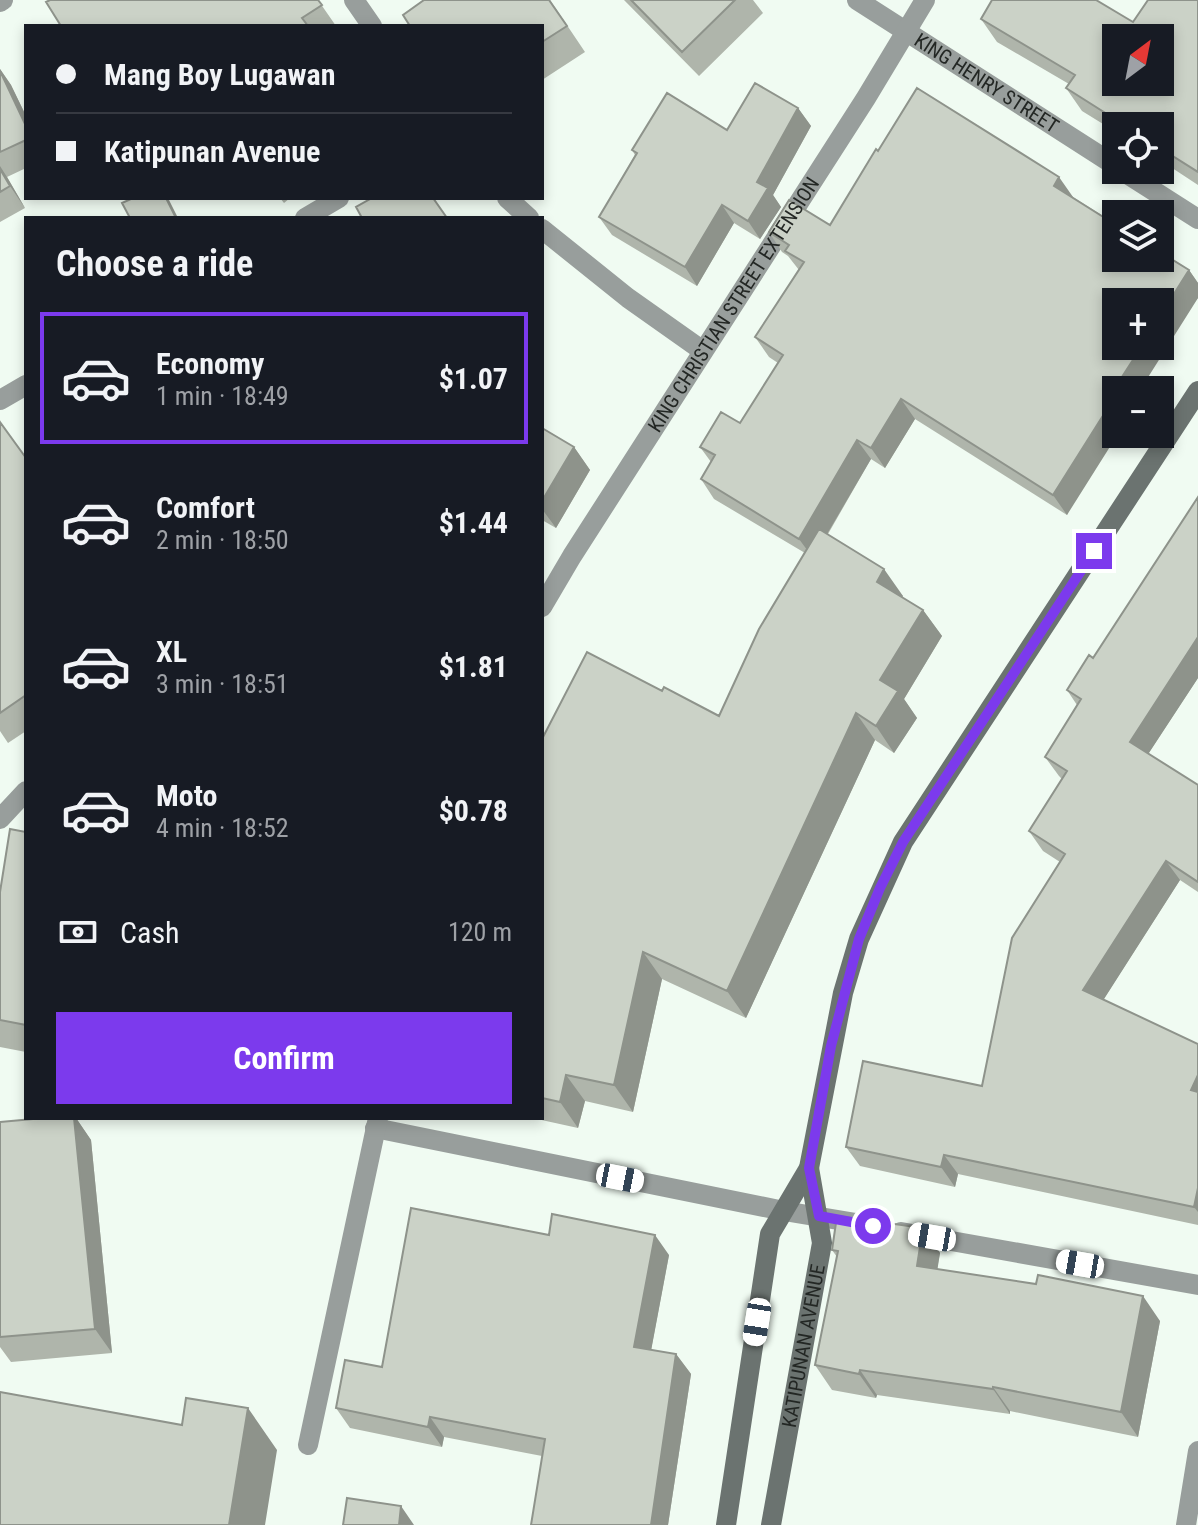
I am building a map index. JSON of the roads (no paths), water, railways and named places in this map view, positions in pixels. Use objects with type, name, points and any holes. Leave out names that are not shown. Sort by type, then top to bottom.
[{"type":"main road","name":"KATIPUNAN AVENUE","points":[[726,1525],[770,1234],[809,1168],[843,993],[859,939],[903,842],[1198,391]]},
{"type":"main road","name":"KATIPUNAN AVENUE","points":[[771,1525],[822,1243],[809,1168]]},
{"type":"street","points":[[354,0],[371,24]]},
{"type":"street","name":"KING HENRY STREET","points":[[857,0],[1102,157]]},
{"type":"street","name":"KING CHRISTIAN STREET EXTENSION","points":[[544,604],[925,0]]},
{"type":"street","points":[[1143,184],[1198,219]]},
{"type":"street","points":[[308,216],[336,200]]},
{"type":"street","points":[[509,200],[527,216]]},
{"type":"street","points":[[544,231],[628,298],[703,351]]},
{"type":"street","points":[[0,400],[24,386]]},
{"type":"street","points":[[0,819],[24,793]]},
{"type":"street","points":[[308,1445],[376,1123],[784,1211],[1198,1285]]},
{"type":"street","points":[[1186,1525],[1198,1451]]}]
